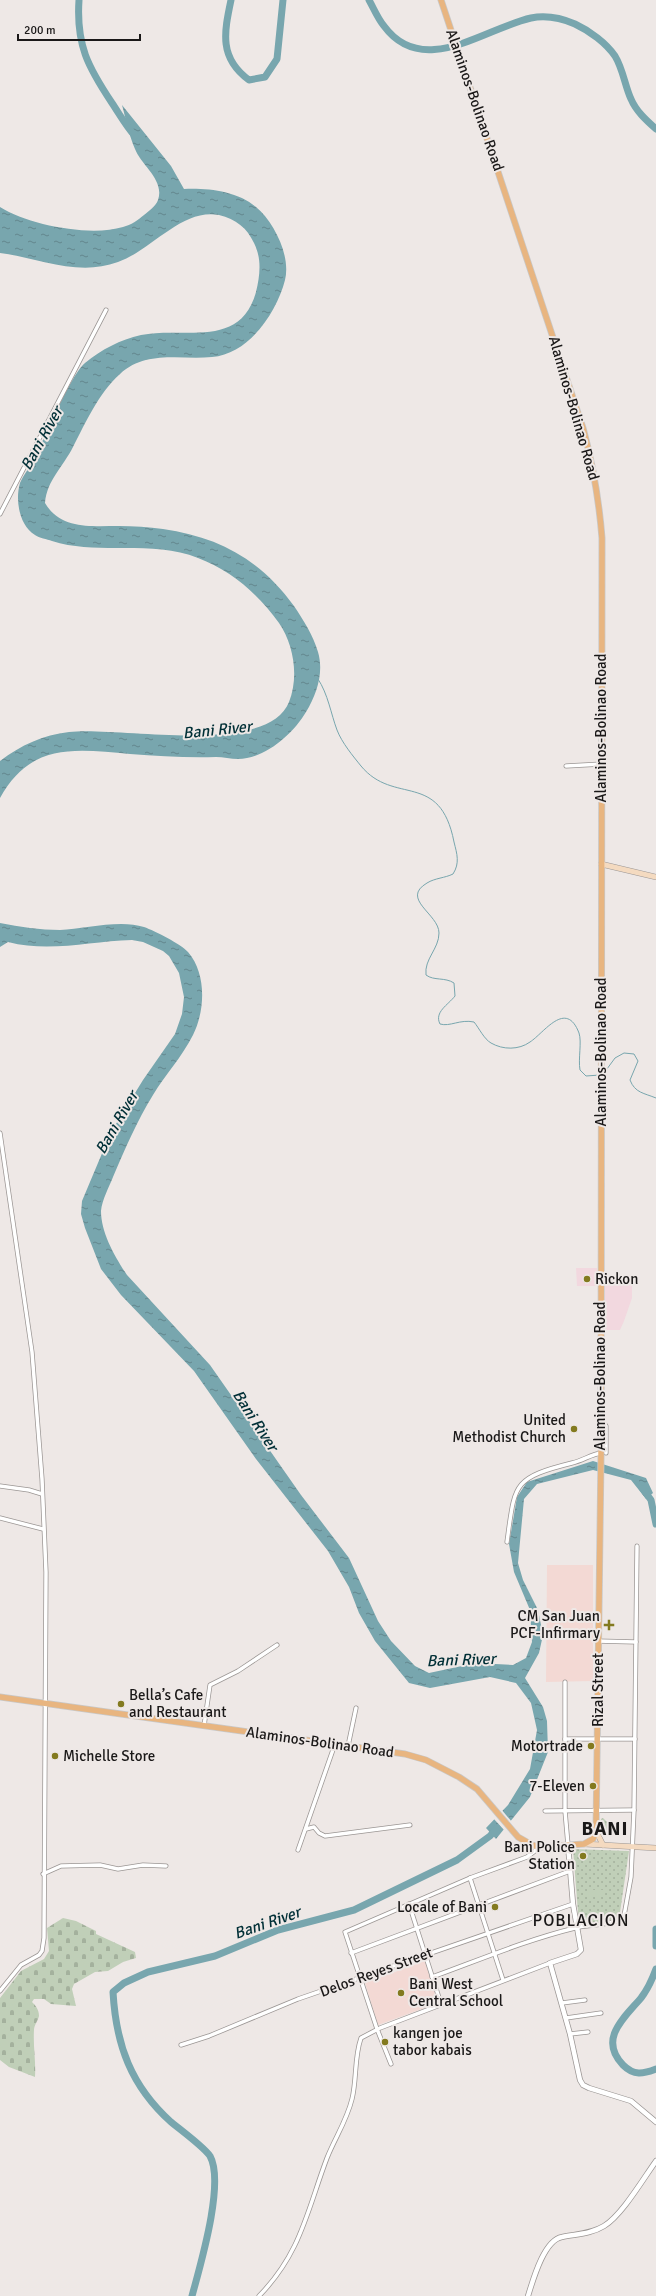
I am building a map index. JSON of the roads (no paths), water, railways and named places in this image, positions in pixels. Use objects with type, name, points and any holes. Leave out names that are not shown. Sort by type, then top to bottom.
[{"type":"main road","name":"Alaminos-Bolinao Road","points":[[441,0],[581,421],[596,479],[602,538],[600,1418],[603,1454],[600,1482]]},
{"type":"main road","points":[[601,864],[656,878]]},
{"type":"main road","name":"Rizal Street","points":[[596,1831],[600,1482]]},
{"type":"main road","name":"Alaminos-Bolinao Road","points":[[0,1697],[405,1754],[426,1760],[459,1777],[477,1790],[523,1841],[540,1847],[584,1844]]},
{"type":"main road","points":[[596,1831],[603,1845]]},
{"type":"main road","points":[[584,1844],[593,1839],[596,1831]]},
{"type":"main road","points":[[584,1844],[656,1848]]},
{"type":"street","points":[[0,514],[106,310]]},
{"type":"street","points":[[566,766],[602,764]]},
{"type":"street","points":[[0,1133],[32,1352],[46,1572],[42,1951],[39,1955],[21,1965],[0,1991]]},
{"type":"street","points":[[507,1542],[513,1498],[516,1489],[523,1481],[539,1473],[603,1454]]},
{"type":"street","points":[[0,1486],[29,1490],[42,1494]]},
{"type":"street","points":[[0,1518],[44,1529]]},
{"type":"street","points":[[432,1977],[576,1927],[617,1922],[623,1918],[628,1900],[634,1810],[637,1546]]},
{"type":"street","points":[[597,1641],[636,1642]]},
{"type":"street","points":[[204,1726],[210,1685],[238,1671],[277,1645]]},
{"type":"street","points":[[259,2296],[282,2270],[302,2231],[326,2160],[341,2129],[352,2099],[361,2038],[376,2029],[579,1952],[581,1947],[576,1927],[573,1904],[565,1811],[566,1682]]},
{"type":"street","points":[[348,1746],[356,1708]]},
{"type":"street","points":[[565,1739],[635,1739]]},
{"type":"street","points":[[298,1850],[335,1744]]},
{"type":"street","points":[[545,1811],[634,1810]]},
{"type":"street","points":[[306,1829],[314,1827],[319,1833],[325,1836],[410,1826]]},
{"type":"street","points":[[391,2064],[376,2029],[345,1932],[470,1878],[527,1857],[540,1847]]},
{"type":"street","points":[[43,1874],[61,1866],[100,1866],[118,1868],[143,1865],[166,1866]]},
{"type":"street","points":[[351,1953],[416,1927],[570,1871]]},
{"type":"street","points":[[470,1878],[503,1980]]},
{"type":"street","points":[[409,1904],[441,2004]]},
{"type":"street","name":"Delos Reyes Street","points":[[181,2045],[209,2036],[298,1999],[360,1979],[487,1932],[573,1904]]},
{"type":"street","points":[[550,1963],[566,2018],[580,2080],[583,2085],[631,2101],[656,2122]]},
{"type":"street","points":[[562,2004],[585,2000]]},
{"type":"street","points":[[566,2018],[601,2013]]},
{"type":"street","points":[[570,2034],[588,2032]]},
{"type":"street","points":[[528,2296],[542,2258],[553,2241],[560,2237],[596,2230],[612,2220],[656,2161]]},
{"type":"water","points":[[122,105],[171,166],[184,189],[203,189],[231,194],[240,197],[263,213],[280,240],[286,261],[285,280],[281,292],[268,318],[249,340],[238,348],[225,354],[212,357],[152,359],[130,367],[120,374],[105,390],[93,409],[69,454],[52,480],[46,495],[45,503],[52,512],[60,518],[78,525],[147,527],[163,529],[202,538],[237,553],[267,576],[294,606],[314,640],[320,660],[320,675],[313,698],[306,712],[294,729],[277,744],[258,755],[238,759],[91,751],[56,753],[40,758],[26,767],[12,780],[0,798],[0,761],[16,750],[41,738],[59,733],[92,731],[189,735],[223,734],[252,729],[275,719],[289,702],[294,682],[291,651],[279,623],[253,593],[243,584],[222,570],[210,563],[180,552],[144,548],[88,547],[52,541],[35,535],[25,525],[22,519],[18,504],[20,483],[35,457],[73,380],[79,369],[85,363],[98,353],[112,346],[141,335],[157,333],[208,332],[224,329],[237,322],[248,310],[256,292],[260,267],[257,249],[248,233],[240,225],[231,219],[219,215],[205,215],[192,218],[167,231],[131,256],[118,262],[103,266],[88,268],[73,267],[0,253],[0,207],[27,219],[43,224],[60,228],[94,231],[109,230],[129,225],[142,217],[156,204],[159,193],[158,186],[135,149],[129,133]]},
{"type":"water","points":[[0,923],[30,928],[60,930],[113,924],[134,925],[149,929],[174,942],[185,949],[194,961],[201,982],[202,993],[202,1004],[197,1025],[184,1051],[153,1095],[132,1135],[103,1202],[101,1211],[103,1228],[114,1253],[127,1275],[210,1365],[301,1495],[349,1558],[378,1621],[391,1641],[415,1666],[429,1673],[476,1663],[513,1665],[526,1658],[532,1642],[530,1610],[514,1572],[509,1544],[517,1497],[527,1482],[593,1461],[646,1478],[653,1493],[646,1499],[631,1480],[593,1470],[537,1484],[524,1499],[518,1563],[523,1580],[538,1610],[543,1635],[539,1653],[525,1678],[543,1707],[547,1721],[548,1752],[530,1797],[496,1839],[486,1828],[508,1805],[530,1769],[537,1730],[531,1703],[516,1683],[490,1677],[430,1688],[409,1683],[375,1641],[359,1613],[349,1587],[328,1551],[256,1459],[194,1371],[121,1295],[101,1269],[85,1228],[81,1214],[82,1201],[111,1132],[143,1080],[175,1034],[182,1014],[184,997],[179,973],[169,956],[163,951],[143,942],[132,940],[70,946],[39,946],[8,942],[0,947]]},
{"type":"waterway","points":[[79,0],[80,30],[85,55],[96,78],[135,136]]},
{"type":"waterway","points":[[231,0],[226,34],[228,54],[239,72],[249,80],[265,77],[277,59],[283,0]]},
{"type":"waterway","points":[[369,0],[384,26],[400,41],[417,49],[436,49],[455,46],[513,23],[531,18],[553,18],[575,24],[597,38],[607,46],[615,56],[633,103],[642,115],[656,129]]},
{"type":"waterway","points":[[318,679],[327,698],[339,735],[361,766],[374,778],[387,785],[415,792],[427,797],[438,805],[447,820],[457,854],[457,866],[453,874],[427,883],[420,889],[417,895],[419,901],[433,919],[439,933],[437,944],[427,964],[426,975],[432,978],[447,980],[454,983],[455,996],[440,1012],[440,1024],[448,1025],[464,1021],[474,1022],[491,1043],[501,1047],[516,1048],[526,1045],[555,1021],[568,1019],[574,1023],[579,1033],[580,1070],[586,1076],[600,1075]]},
{"type":"waterway","points":[[604,1073],[615,1058],[624,1053],[634,1054],[638,1061],[630,1080],[634,1088],[656,1098]]},
{"type":"waterway","points":[[643,1489],[651,1500],[656,1524]]},
{"type":"waterway","name":"Bani River","points":[[192,2296],[210,2225],[215,2185],[214,2169],[210,2156],[203,2148],[171,2122],[157,2108],[145,2094],[136,2079],[122,2047],[118,2030],[113,1992],[124,1983],[148,1972],[215,1956],[278,1930],[354,1910],[457,1860],[490,1836],[497,1828]]},
{"type":"waterway","points":[[656,1929],[656,1946]]},
{"type":"waterway","points":[[656,1969],[650,1984],[643,1995],[621,2021],[613,2038],[613,2046],[616,2055],[627,2069],[639,2073],[656,2069]]},
{"type":"place","name":"Rickon","points":[[587,1279]]},
{"type":"place","name":"United Methodist Church","points":[[574,1429]]},
{"type":"place","name":"CM San Juan PCF-Infirmary","points":[[609,1625]]},
{"type":"place","name":"Bella’s Cafe and Restaurant","points":[[121,1704]]},
{"type":"place","name":"Motortrade","points":[[591,1746]]},
{"type":"place","name":"Michelle Store","points":[[55,1756]]},
{"type":"place","name":"7-Eleven","points":[[593,1786]]},
{"type":"place","name":"Bani Police Station","points":[[583,1856]]},
{"type":"place","name":"Locale of Bani","points":[[495,1907]]},
{"type":"place","name":"Bani West Central School","points":[[401,1993]]},
{"type":"place","name":"kangen joe tabor kabais","points":[[385,2042]]},
{"type":"district","name":"BANI","points":[[605,1828]]},
{"type":"district","name":"POBLACION","points":[[581,1920]]}]
